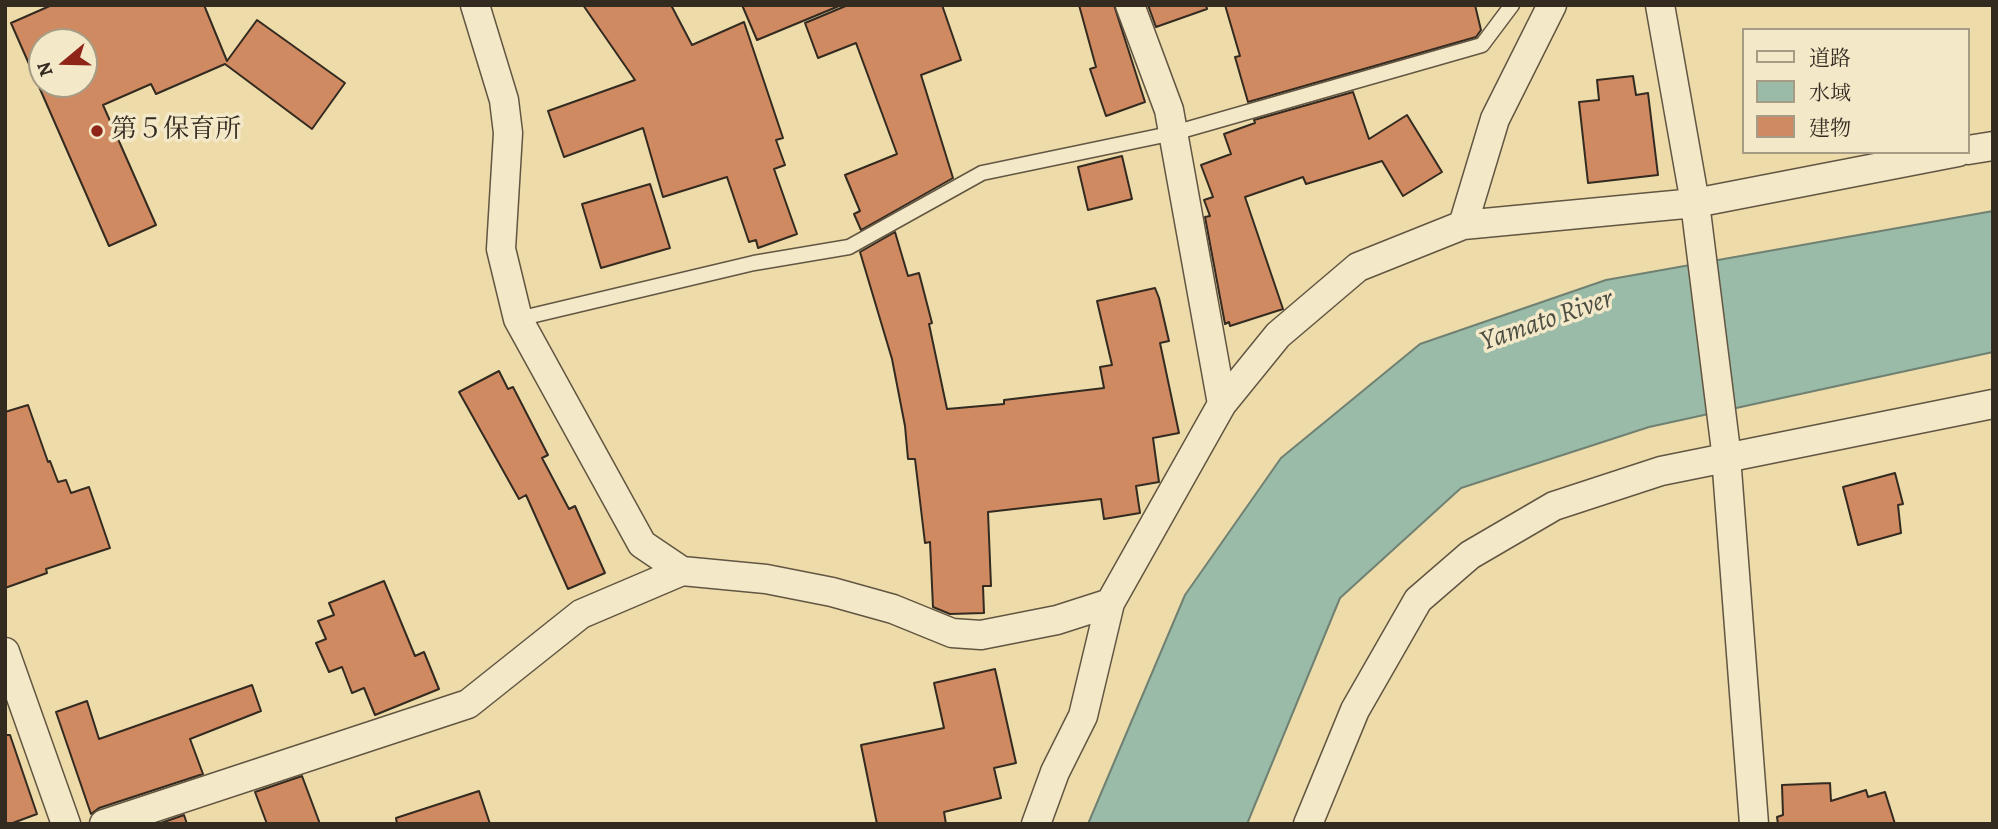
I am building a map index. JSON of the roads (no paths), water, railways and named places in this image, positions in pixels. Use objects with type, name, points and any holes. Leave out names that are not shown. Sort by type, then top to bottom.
[{"type":"street","points":[[475,5],[505,100],[509,133],[501,249],[518,319],[642,544],[682,571]]},
{"type":"street","points":[[1130,5],[1169,110],[1222,404]]},
{"type":"street","points":[[1463,225],[1495,119],[1552,5]]},
{"type":"street","points":[[1660,5],[1696,215],[1725,451],[1754,824]]},
{"type":"street","points":[[1970,150],[1993,146]]},
{"type":"street","points":[[1036,824],[1055,772],[1083,716],[1110,603],[1222,404],[1278,335],[1358,267],[1463,225],[1696,215],[1950,154]]},
{"type":"street","points":[[1308,824],[1355,710],[1418,600],[1470,555],[1554,506],[1725,451],[1993,404]]},
{"type":"street","points":[[104,824],[468,705],[581,614],[682,571],[766,579],[832,592],[893,609],[952,633],[981,635],[1056,620],[1110,603]]},
{"type":"street","points":[[8,666],[66,824]]},
{"type":"lane","points":[[518,319],[754,263],[849,247],[982,173],[1174,133],[1482,45],[1512,5]]},
{"type":"water","name":"Yamato River","points":[[1993,211],[1993,352],[1649,427],[1461,488],[1340,598],[1247,824],[1088,824],[1185,595],[1281,458],[1420,344],[1606,280]]},
{"type":"place","name":"第５保育所","points":[[97,131]]}]
